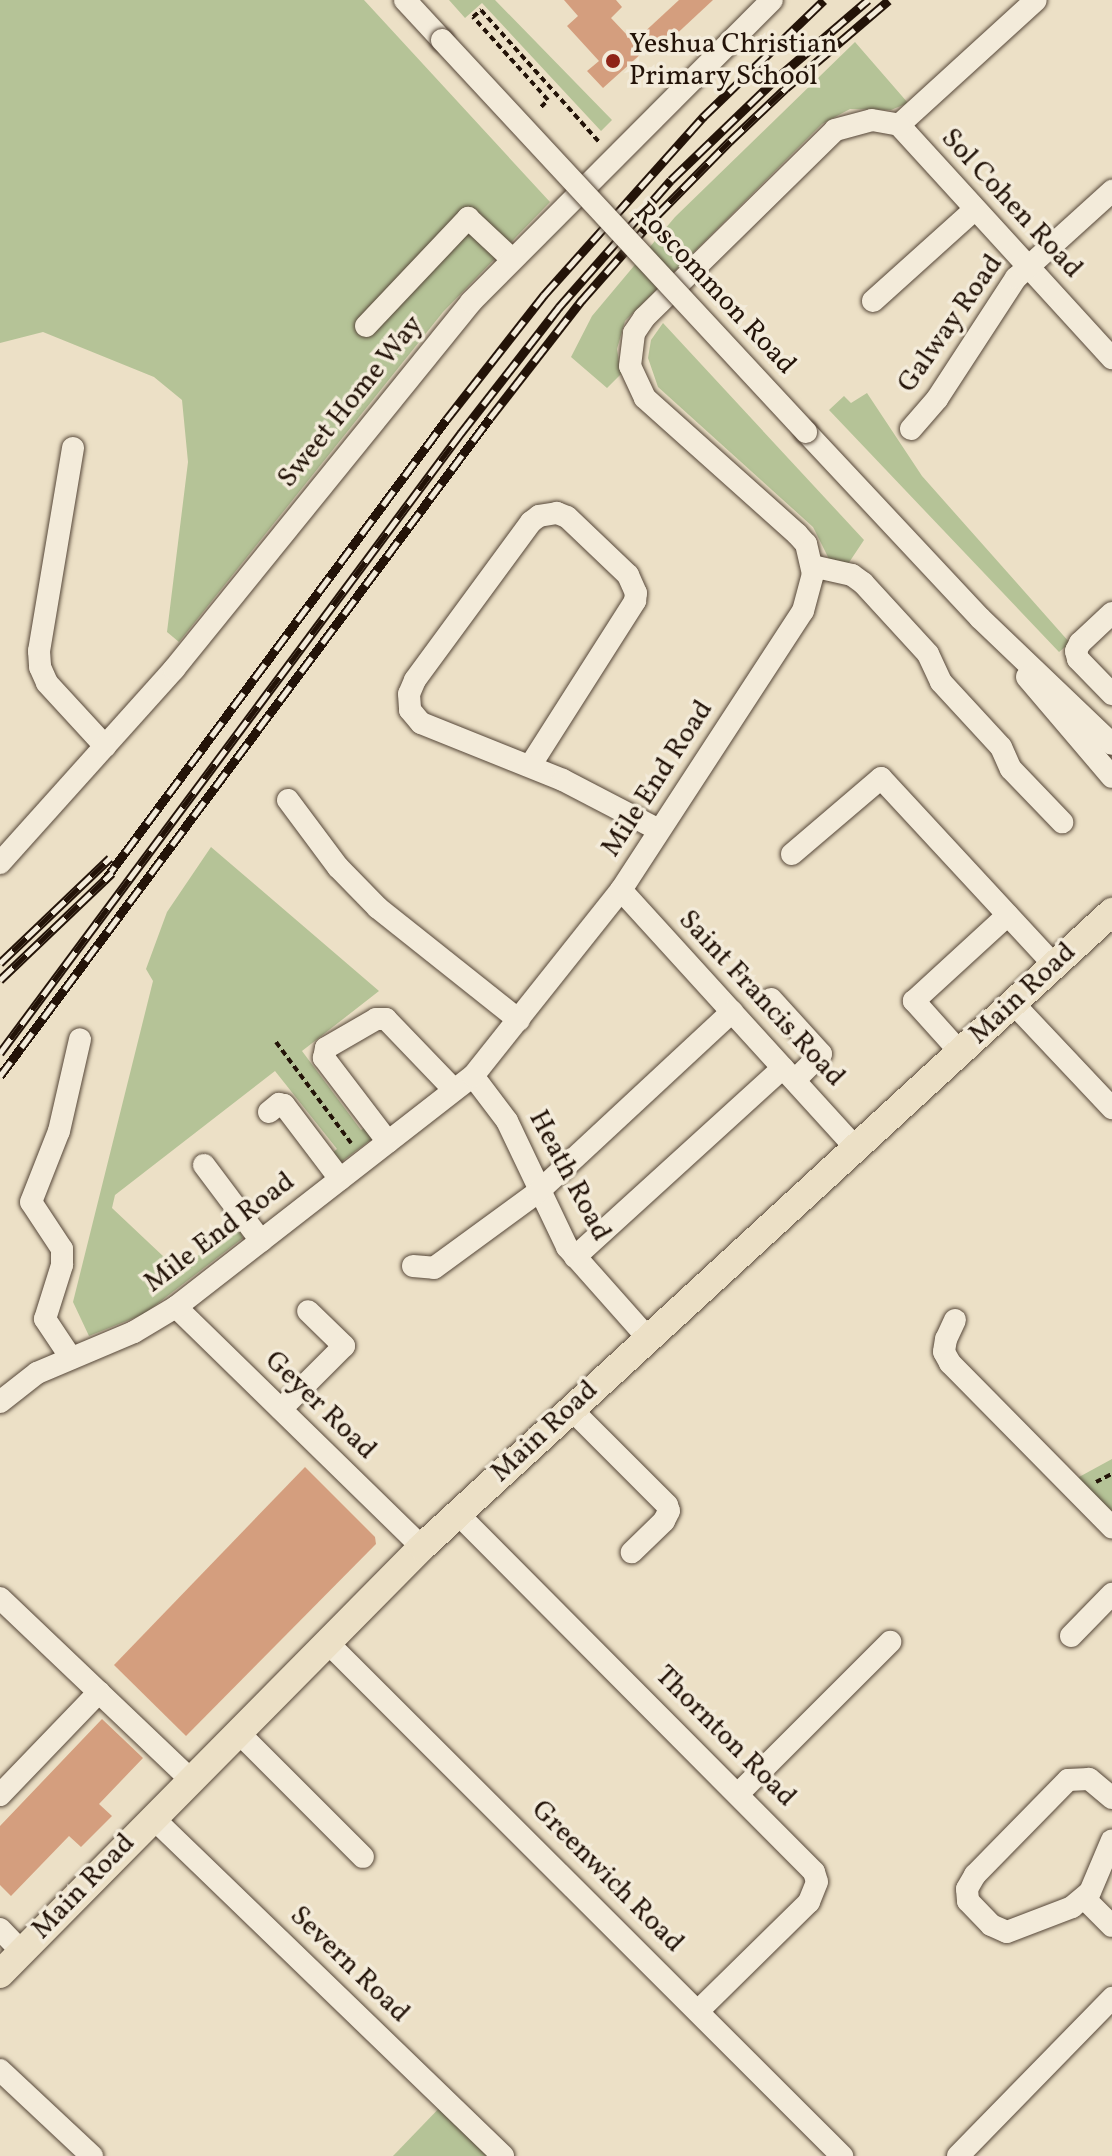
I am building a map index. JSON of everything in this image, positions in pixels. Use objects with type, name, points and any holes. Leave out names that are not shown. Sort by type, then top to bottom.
[{"type":"main road","name":"Main Road","points":[[0,1974],[237,1731],[457,1513],[1112,912]]},
{"type":"street","name":"Roscommon Road","points":[[405,0],[980,618],[1112,744]]},
{"type":"street","name":"Sweet Home Way","points":[[0,863],[174,669],[414,369],[512,259],[772,0]]},
{"type":"street","points":[[1024,4],[899,125],[872,120],[835,130],[644,318],[629,349],[630,366],[645,398],[797,534],[806,544],[812,566],[852,575],[863,583],[928,654],[941,682],[1001,747],[1011,769],[1062,822]]},
{"type":"street","name":"Sol Cohen Road","points":[[899,125],[1112,358]]},
{"type":"street","name":"Galway Road","points":[[911,429],[937,399],[1027,266],[1112,191]]},
{"type":"street","points":[[873,301],[975,209]]},
{"type":"street","points":[[366,326],[468,218],[512,259]]},
{"type":"street","points":[[73,448],[39,651],[40,667],[47,683],[105,746]]},
{"type":"street","points":[[530,766],[635,601],[636,593],[628,575],[567,517],[557,513],[539,516],[531,522],[415,680],[409,694],[410,710],[421,723],[530,766],[659,830]]},
{"type":"street","name":"Mile End Road","points":[[0,1402],[37,1373],[134,1332],[176,1307],[473,1076],[621,890],[803,611],[812,588],[812,566]]},
{"type":"street","points":[[1112,613],[1076,651],[1078,659],[1112,694]]},
{"type":"street","name":"Roscommon Road","points":[[980,618],[1064,724],[1112,777]]},
{"type":"street","points":[[792,854],[875,778],[881,778],[1054,965]]},
{"type":"street","points":[[288,800],[338,867],[378,908],[519,1020]]},
{"type":"street","name":"Saint Francis Road","points":[[621,890],[856,1148]]},
{"type":"street","points":[[960,1052],[914,1001],[1008,915]]},
{"type":"street","points":[[575,1257],[789,1074],[821,1054],[771,999]]},
{"type":"street","points":[[1012,1002],[1112,1108]]},
{"type":"street","points":[[413,1266],[434,1268],[538,1192],[732,1012]]},
{"type":"street","points":[[388,1142],[324,1058],[326,1048],[376,1019],[386,1019],[454,1090]]},
{"type":"street","points":[[71,1358],[45,1319],[62,1265],[62,1249],[31,1202],[59,1131],[80,1039]]},
{"type":"street","name":"Heath Road","points":[[473,1076],[499,1108],[556,1230],[575,1257],[647,1337]]},
{"type":"street","points":[[269,1112],[279,1104],[284,1105],[340,1179]]},
{"type":"street","points":[[204,1165],[261,1241]]},
{"type":"street","name":"Geyer Road","points":[[176,1307],[422,1547]]},
{"type":"street","points":[[281,1409],[344,1346],[308,1311]]},
{"type":"street","points":[[955,1320],[944,1352],[950,1363],[1112,1527]]},
{"type":"street","points":[[570,1408],[667,1505],[669,1511],[664,1521],[632,1552]]},
{"type":"street","name":"Thornton Road","points":[[457,1513],[806,1861],[817,1882],[809,1902],[698,2011]]},
{"type":"street","points":[[1071,1636],[1112,1594]]},
{"type":"street","points":[[0,1598],[190,1779]]},
{"type":"street","name":"Greenwich Road","points":[[327,1642],[842,2156]]},
{"type":"street","points":[[739,1793],[890,1642]]},
{"type":"street","points":[[0,1795],[99,1692]]},
{"type":"street","points":[[237,1731],[363,1857]]},
{"type":"street","points":[[1112,1798],[1089,1779],[1068,1780],[975,1875],[967,1895],[991,1925],[1007,1932],[1085,1899],[1112,1840]]},
{"type":"street","name":"Severn Road","points":[[152,1817],[503,2156]]},
{"type":"street","points":[[1085,1899],[1112,1926]]},
{"type":"street","points":[[0,1929],[22,1952]]},
{"type":"street","points":[[958,2156],[1112,1998]]},
{"type":"street","points":[[0,2070],[92,2156]]},
{"type":"path","points":[[541,107],[548,100],[473,17],[481,10],[602,145]]},
{"type":"path","points":[[276,1042],[364,1161]]},
{"type":"green space","points":[[0,0],[364,0],[550,202],[443,312],[179,642],[167,632],[188,462],[182,400],[154,377],[43,332],[0,343]]},
{"type":"green space","points":[[449,0],[495,0],[612,120],[601,131],[482,3],[465,18]]},
{"type":"green space","points":[[855,42],[908,103],[891,110],[850,109],[822,124],[625,321],[617,349],[621,374],[607,388],[571,357],[592,316],[675,217]]},
{"type":"green space","points":[[663,323],[864,540],[846,567],[829,559],[813,527],[658,387],[648,358],[651,340]]},
{"type":"green space","points":[[867,393],[922,476],[1070,643],[1059,652],[829,410],[844,396],[851,403]]},
{"type":"green space","points":[[211,847],[379,991],[302,1051],[361,1130],[370,1124],[376,1136],[341,1162],[331,1154],[337,1149],[275,1071],[115,1195],[112,1208],[164,1257],[182,1268],[238,1225],[243,1238],[144,1314],[89,1336],[73,1302],[153,981],[146,969],[167,912]]},
{"type":"green space","points":[[1112,1459],[1112,1527],[1068,1483]]},
{"type":"green space","points":[[446,2101],[503,2156],[393,2156]]},
{"type":"building","points":[[564,0],[616,0],[622,7],[611,18],[643,52],[603,88],[587,71],[599,61],[567,26],[578,16]]},
{"type":"building","points":[[679,0],[713,0],[655,54],[639,37]]},
{"type":"building","points":[[305,1467],[375,1537],[376,1544],[186,1736],[114,1665]]},
{"type":"building","points":[[102,1719],[143,1758],[99,1804],[112,1816],[81,1847],[69,1836],[11,1896],[0,1885],[0,1826]]},
{"type":"railway","points":[[104,881],[446,420],[544,295],[703,117],[824,0]]},
{"type":"railway","points":[[0,1053],[461,433],[559,307],[671,180],[777,78],[868,0]]},
{"type":"railway","points":[[0,1076],[490,418],[582,300],[657,215],[730,141],[786,88],[889,0]]},
{"type":"railway","points":[[0,963],[110,858]]},
{"type":"railway","points":[[0,980],[112,873]]},
{"type":"place","name":"Yeshua Christian Primary School","points":[[613,61]]}]
